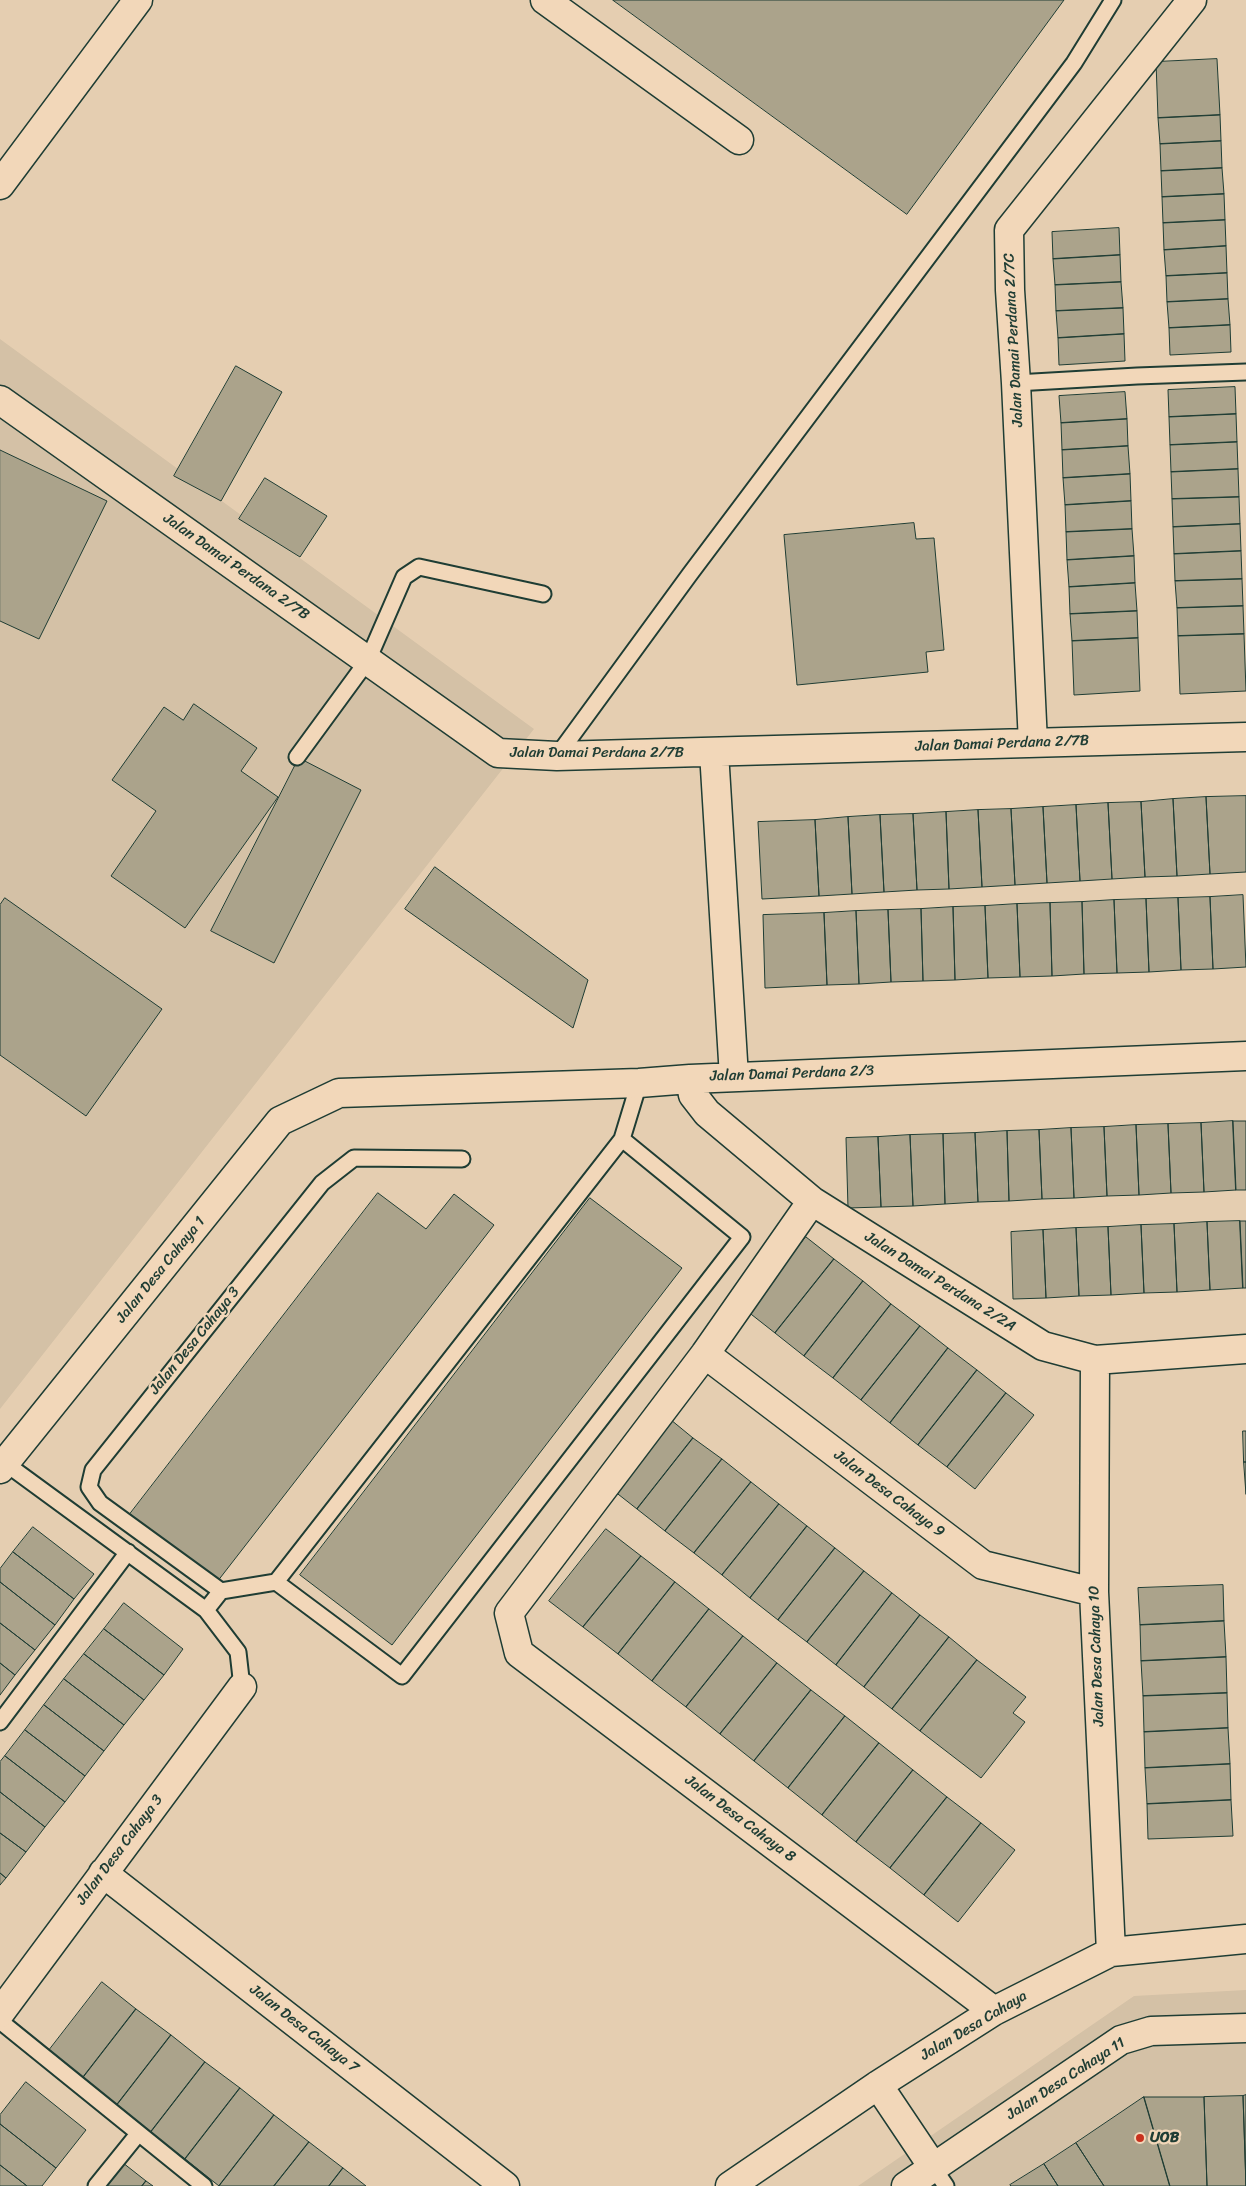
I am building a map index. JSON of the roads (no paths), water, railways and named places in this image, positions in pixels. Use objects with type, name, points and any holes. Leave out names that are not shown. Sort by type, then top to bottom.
[{"type":"street","points":[[0,185],[138,0]]},
{"type":"street","points":[[545,0],[740,140]]},
{"type":"street","name":"Jalan Damai Perdana 2/7C","points":[[1033,743],[1010,290],[1009,230],[1192,0]]},
{"type":"street","name":"Jalan Damai Perdana 2/7B","points":[[0,400],[498,753],[557,756],[1246,737]]},
{"type":"street","points":[[714,752],[734,1077]]},
{"type":"street","name":"Jalan Damai Perdana 2/3","points":[[339,1093],[639,1084],[690,1079],[1246,1056]]},
{"type":"street","name":"Jalan Damai Perdana 2/2A","points":[[690,1079],[693,1095],[708,1113],[812,1201],[1043,1346],[1096,1360],[1246,1348]]},
{"type":"street","name":"Jalan Desa Cahaya 1","points":[[2,1466],[280,1121],[339,1093]]},
{"type":"street","points":[[705,1354],[812,1201]]},
{"type":"street","name":"Jalan Desa Cahaya 9","points":[[705,1354],[984,1565],[1094,1592]]},
{"type":"street","name":"Jalan Desa Cahaya 8","points":[[705,1354],[509,1613],[519,1653],[994,2011]]},
{"type":"street","name":"Jalan Desa Cahaya 10","points":[[1096,1360],[1094,1592],[1111,1952]]},
{"type":"street","name":"Jalan Desa Cahaya 3","points":[[0,2013],[242,1687]]},
{"type":"street","name":"Jalan Desa Cahaya 7","points":[[103,1873],[505,2186]]},
{"type":"street","name":"Jalan Desa Cahaya","points":[[730,2186],[878,2085],[994,2011],[1111,1952],[1246,1939]]},
{"type":"street","name":"Jalan Desa Cahaya 11","points":[[906,2186],[940,2177],[1121,2040],[1151,2031],[1246,2028]]},
{"type":"street","points":[[878,2085],[940,2177]]},
{"type":"lane","points":[[557,756],[684,582],[1068,71],[1113,0]]},
{"type":"lane","points":[[1016,383],[1246,372]]},
{"type":"lane","points":[[297,757],[368,660],[404,577],[419,567],[543,594]]},
{"type":"lane","points":[[206,1610],[221,1591],[276,1582],[622,1139],[639,1084]]},
{"type":"lane","points":[[276,1582],[402,1676],[742,1237],[622,1139]]},
{"type":"lane","name":"Jalan Desa Cahaya 3","points":[[221,1591],[100,1503],[89,1487],[93,1470],[322,1183],[354,1158],[462,1159]]},
{"type":"lane","points":[[2,1466],[128,1552],[206,1610],[238,1652],[242,1687]]},
{"type":"lane","points":[[0,1722],[128,1552]]},
{"type":"lane","points":[[0,2021],[204,2186]]},
{"type":"lane","points":[[96,2186],[138,2134]]},
{"type":"place","name":"UOB","points":[[1140,2138]]}]
